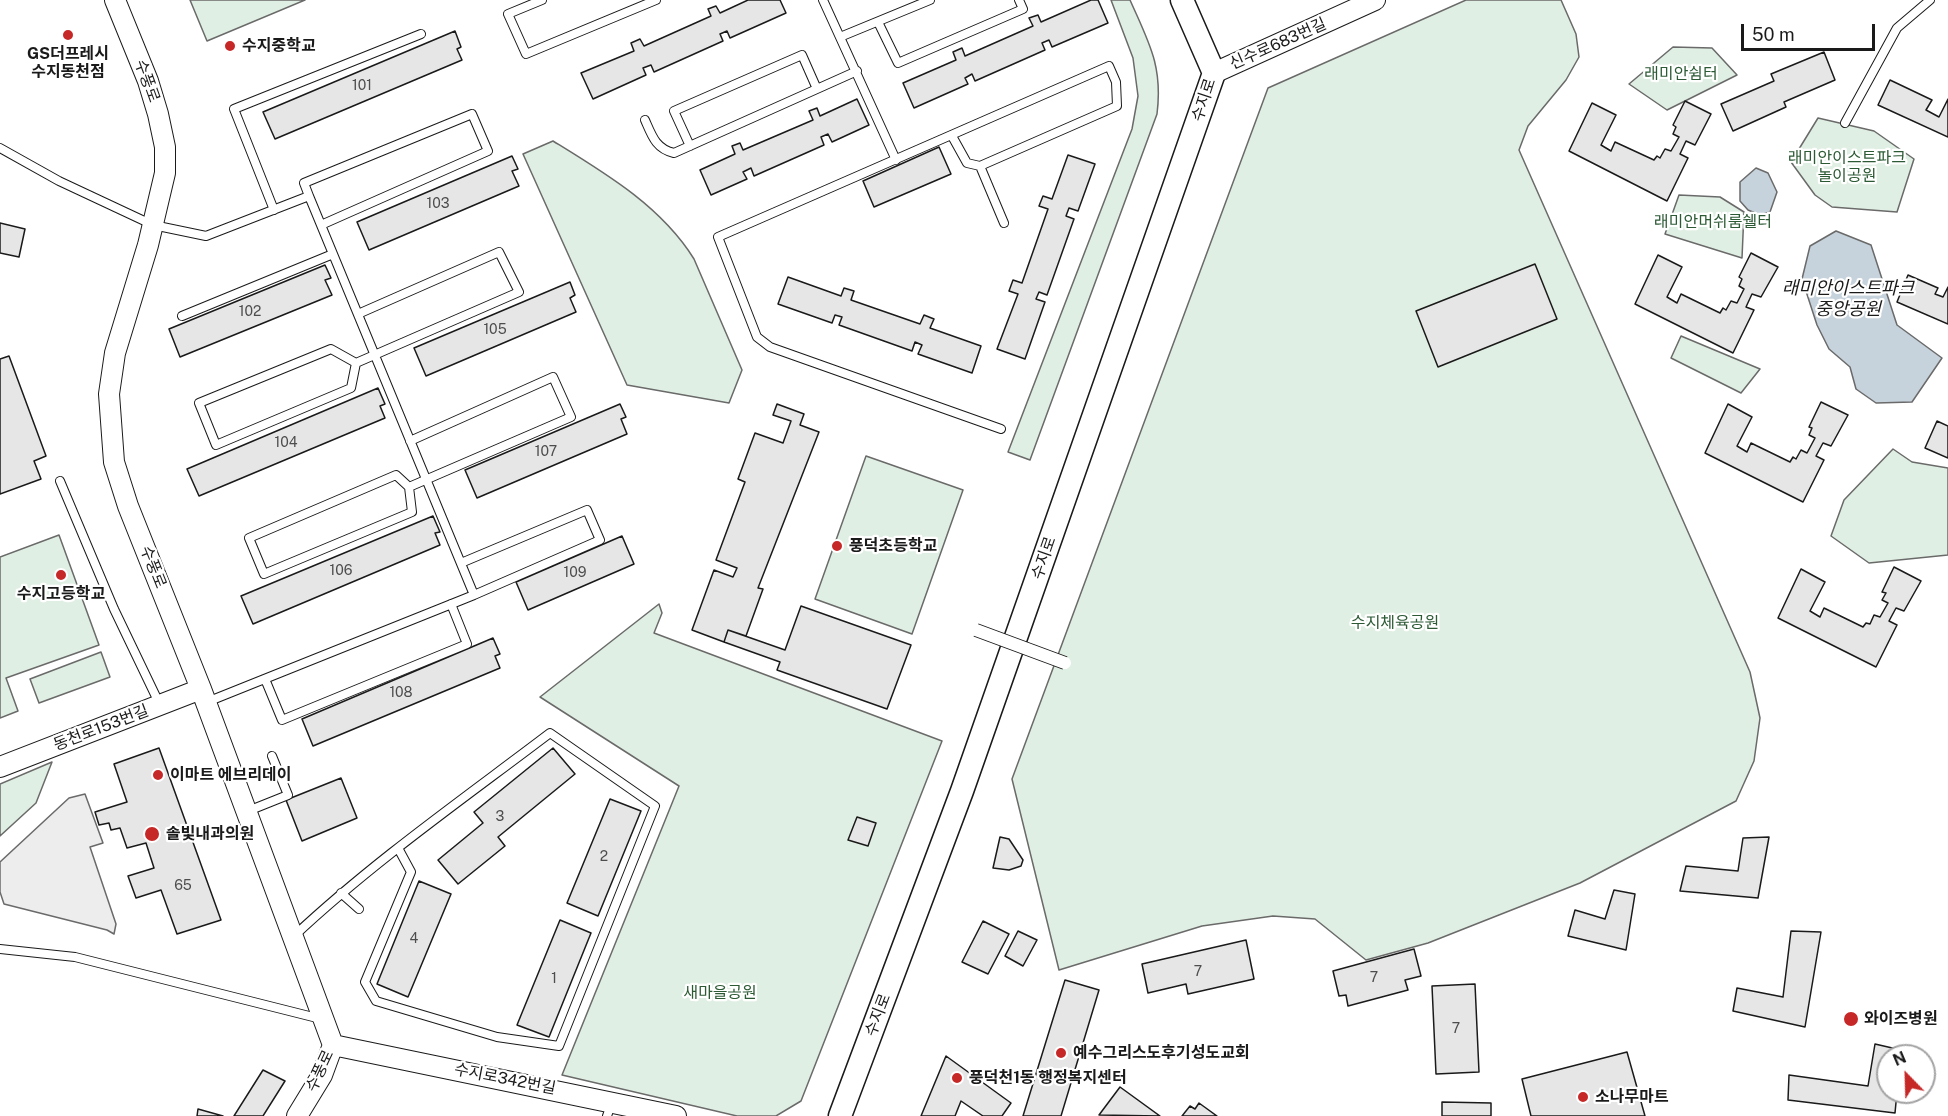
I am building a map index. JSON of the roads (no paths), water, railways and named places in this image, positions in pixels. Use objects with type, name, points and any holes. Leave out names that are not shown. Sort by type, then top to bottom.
[{"type":"main road","name":"수지로","points":[[840,1116],[962,791],[1214,73],[1182,0]]},
{"type":"street","name":"수풍로","points":[[115,0],[148,81],[162,132],[165,173],[153,225],[115,353],[110,394],[112,448],[128,506],[248,811],[333,1045],[322,1075],[297,1116]]},
{"type":"street","name":"신수로683번길","points":[[1214,73],[1375,0]]},
{"type":"street","points":[[976,630],[1065,663]]},
{"type":"street","name":"동천로153번길","points":[[0,767],[160,705],[204,696]]},
{"type":"street","name":"수지로342번길","points":[[333,1045],[610,1109],[676,1116]]},
{"type":"lane","points":[[542,0],[508,14],[526,54],[656,0]]},
{"type":"lane","points":[[823,0],[896,160]]},
{"type":"lane","points":[[840,37],[930,0]]},
{"type":"lane","points":[[878,22],[898,63],[1023,9],[1019,0]]},
{"type":"lane","points":[[1845,123],[1897,28],[1930,0]]},
{"type":"lane","points":[[274,210],[234,109],[421,34]]},
{"type":"lane","points":[[690,146],[674,111],[802,55],[817,89]]},
{"type":"lane","points":[[952,136],[967,163],[980,166],[1118,106],[1116,82],[1109,66],[718,237],[757,337],[770,347],[1000,429]]},
{"type":"lane","points":[[645,120],[653,140],[663,151],[674,153],[857,71]]},
{"type":"lane","points":[[321,225],[488,151],[472,114],[304,183],[309,196],[321,225],[333,254],[375,355],[425,479],[474,595]]},
{"type":"lane","points":[[0,148],[59,181],[153,225],[206,236],[309,196]]},
{"type":"lane","points":[[980,166],[1004,223]]},
{"type":"lane","points":[[356,363],[519,292],[499,252],[358,314]]},
{"type":"lane","points":[[182,316],[333,254]]},
{"type":"lane","points":[[331,349],[356,363],[351,388],[216,445],[199,403],[331,349]]},
{"type":"lane","points":[[409,487],[571,417],[553,377],[410,441]]},
{"type":"lane","points":[[396,475],[409,487],[412,512],[264,574],[249,538],[396,475]]},
{"type":"lane","points":[[60,481],[114,609],[160,705]]},
{"type":"lane","points":[[204,696],[264,679],[474,595],[600,540],[587,510],[461,563]]},
{"type":"lane","points":[[264,679],[282,720],[467,644],[451,604]]},
{"type":"lane","points":[[293,937],[340,893],[398,848],[550,733],[655,806],[559,1046],[497,1037],[376,1001],[366,981],[411,872],[398,848]]},
{"type":"lane","points":[[248,811],[288,795],[272,756]]},
{"type":"lane","points":[[0,757],[24,758]]},
{"type":"lane","points":[[340,893],[359,909]]},
{"type":"lane","points":[[0,949],[75,957],[322,1019]]},
{"type":"water","points":[[1756,168],[1768,173],[1777,192],[1770,212],[1760,215],[1748,210],[1740,201],[1740,182]]},
{"type":"water","name":"래미안이스트파크 중앙공원","points":[[1836,231],[1871,245],[1897,325],[1942,358],[1912,402],[1876,403],[1856,389],[1850,367],[1829,349],[1817,325],[1802,279],[1810,246]]},
{"type":"place","name":"GS더프레시 수지동천점","points":[[68,35]]},
{"type":"place","name":"수지중학교","points":[[230,46]]},
{"type":"place","name":"풍덕초등학교","points":[[837,546]]},
{"type":"place","name":"수지고등학교","points":[[61,575]]},
{"type":"place","name":"이마트 에브리데이","points":[[158,775]]},
{"type":"place","name":"솔빛내과의원","points":[[152,834]]},
{"type":"place","name":"와이즈병원","points":[[1851,1019]]},
{"type":"place","name":"예수그리스도후기성도교회","points":[[1061,1053]]},
{"type":"place","name":"풍덕천1동 행정복지센터","points":[[957,1078]]},
{"type":"place","name":"소나무마트","points":[[1583,1097]]},
{"type":"park label","name":"래미안쉼터","points":[[1681,74]]},
{"type":"park label","name":"래미안이스트파크 놀이공원","points":[[1847,167]]},
{"type":"park label","name":"래미안머쉬룸쉘터","points":[[1713,222]]},
{"type":"park label","name":"수지체육공원","points":[[1395,623]]},
{"type":"park label","name":"새마을공원","points":[[720,993]]}]
